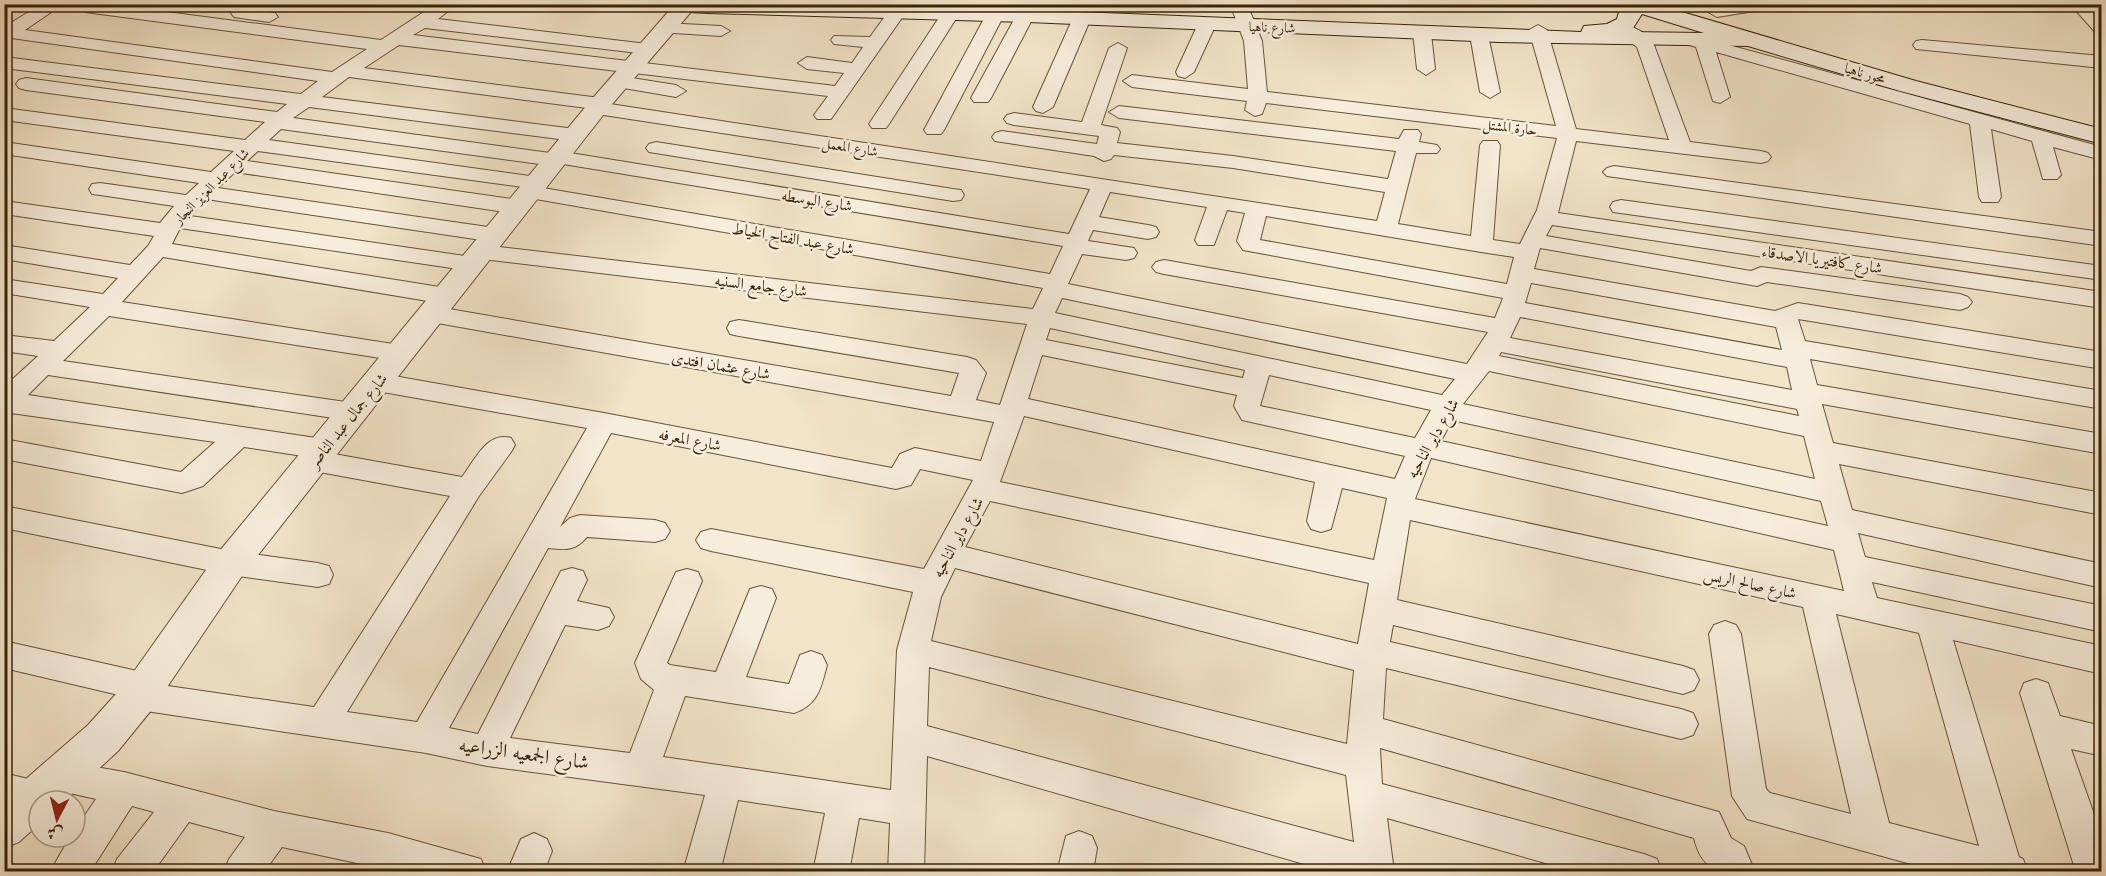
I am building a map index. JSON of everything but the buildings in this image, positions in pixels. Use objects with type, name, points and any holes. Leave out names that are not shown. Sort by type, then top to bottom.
[{"type":"main road","name":"محور ناهيا","points":[[1694,4],[2002,90],[2081,109]]},
{"type":"main road","name":"محور ناهيا","points":[[1631,5],[1908,86],[2102,137]]},
{"type":"main road","points":[[1619,27],[1630,18],[1631,5]]},
{"type":"main road","name":"شارع ناهيا","points":[[642,52],[897,12],[943,9],[1025,9],[1245,16],[1641,40],[1748,39]]},
{"type":"main road","name":"شارع ناهيا","points":[[1025,9],[1082,18],[1208,24],[1245,16],[1422,33],[1479,35],[1596,32],[1619,27]]},
{"type":"main road","name":"شارع جمال عبد الناصر","points":[[4,827],[104,738],[142,692],[231,563],[642,52]]},
{"type":"street","points":[[6,32],[55,4]]},
{"type":"street","points":[[247,4],[240,13],[404,35],[642,52],[676,91]]},
{"type":"street","name":"شارع عبد العزيز النجار","points":[[5,402],[135,273],[209,184],[278,120],[340,74],[449,4]]},
{"type":"street","points":[[1718,12],[1767,4]]},
{"type":"street","points":[[2078,4],[2099,23]]},
{"type":"street","points":[[85,7],[404,35],[642,52],[840,92]]},
{"type":"street","points":[[879,124],[943,9]]},
{"type":"street","points":[[934,130],[988,9]]},
{"type":"street","points":[[981,98],[1025,9]]},
{"type":"street","points":[[824,115],[897,12]]},
{"type":"street","points":[[1206,240],[1216,202],[1251,128],[1260,95],[1245,16]]},
{"type":"street","points":[[1042,107],[1082,18]]},
{"type":"street","points":[[1185,72],[1208,24]]},
{"type":"street","points":[[1619,27],[1641,40],[1682,147]]},
{"type":"street","points":[[6,32],[340,74],[642,52],[721,31]]},
{"type":"street","points":[[1422,33],[1426,69]]},
{"type":"street","name":"شارع داير الناحيه","points":[[1376,869],[1364,779],[1365,729],[1372,656],[1384,574],[1400,498],[1423,448],[1511,299],[1548,210],[1566,134],[1539,33]]},
{"type":"street","points":[[1479,35],[1490,92]]},
{"type":"street","points":[[840,40],[875,43]]},
{"type":"street","points":[[1698,41],[1720,97]]},
{"type":"street","points":[[1698,41],[2102,154]]},
{"type":"street","points":[[1922,45],[2102,62]]},
{"type":"street","points":[[1089,129],[1118,48]]},
{"type":"street","name":"شارع المعمل","points":[[642,52],[934,160],[1257,208],[1481,245],[1511,299]]},
{"type":"street","points":[[4,62],[302,102],[545,173]]},
{"type":"street","points":[[807,63],[856,69]]},
{"type":"street","points":[[4,81],[278,120],[545,173]]},
{"type":"street","name":"حارة المشتل","points":[[1132,81],[1761,157]]},
{"type":"street","points":[[1119,112],[1251,128],[1409,141],[1430,149]]},
{"type":"street","points":[[4,114],[251,146],[545,173]]},
{"type":"street","points":[[1014,119],[1111,133],[1106,150]]},
{"type":"street","points":[[1980,121],[1990,197]]},
{"type":"street","points":[[1002,137],[1233,162],[1397,187]]},
{"type":"street","points":[[2041,138],[2050,175]]},
{"type":"street","points":[[1386,229],[1409,141]]},
{"type":"street","points":[[1481,245],[1490,145]]},
{"type":"street","points":[[4,148],[120,165],[483,250]]},
{"type":"street","points":[[656,148],[953,195]]},
{"type":"street","name":"شارع داير الناحيه","points":[[906,872],[913,650],[931,583],[987,481],[1041,318],[1079,237],[1098,186],[1106,150]]},
{"type":"street","points":[[912,189],[934,160]]},
{"type":"street","points":[[2102,239],[1613,164],[1623,218],[2102,273]]},
{"type":"street","points":[[100,189],[545,173]]},
{"type":"street","name":"شارع البوسطه","points":[[545,173],[1079,237]]},
{"type":"street","name":"شارع عبد الفتاح الخياط","points":[[545,173],[1056,286],[1511,299]]},
{"type":"street","points":[[4,207],[166,233],[483,250]]},
{"type":"street","points":[[1257,208],[1248,241],[1251,245],[1511,299],[1796,354],[2102,400]]},
{"type":"street","name":"شارع كافتيريا الاصدقاء","points":[[1511,299],[1623,218],[2102,300]]},
{"type":"street","points":[[1079,237],[1148,232]]},
{"type":"street","name":"شارع عثمان افتدى","points":[[166,233],[439,305],[770,374],[960,407],[1012,410],[1331,475]]},
{"type":"street","points":[[1079,237],[1126,253]]},
{"type":"street","name":"شارع جامع السنيه","points":[[483,250],[1041,318],[1260,364],[1447,407],[1843,530]]},
{"type":"street","points":[[4,252],[135,273]]},
{"type":"street","points":[[1164,267],[1511,299],[1786,317],[1797,311],[2102,361]]},
{"type":"street","points":[[1511,299],[1759,278],[1761,274],[1960,302]]},
{"type":"street","points":[[4,286],[101,309]]},
{"type":"street","points":[[1511,299],[1808,397],[2102,444]]},
{"type":"street","points":[[1511,299],[1819,440],[2102,504]]},
{"type":"street","points":[[4,303],[101,309],[400,353]]},
{"type":"street","points":[[1786,317],[1864,608]]},
{"type":"street","points":[[739,328],[968,366],[973,373],[960,407]]},
{"type":"street","points":[[770,374],[789,337]]},
{"type":"street","points":[[4,343],[50,358],[353,411]]},
{"type":"street","points":[[1032,345],[1253,389]]},
{"type":"street","points":[[1260,364],[1247,406],[1251,413],[1843,530],[2102,576]]},
{"type":"street","name":"شارع المعرفه","points":[[377,382],[604,422],[896,479],[904,475],[910,461],[915,458],[987,481]]},
{"type":"street","points":[[5,402],[238,436],[469,489]]},
{"type":"street","points":[[426,738],[604,422]]},
{"type":"street","points":[[4,449],[182,483],[194,479],[238,436]]},
{"type":"street","points":[[322,723],[469,489],[501,444]]},
{"type":"street","points":[[1321,521],[1331,475]]},
{"type":"street","name":"شارع صالح الريس","points":[[1331,475],[1400,498],[1816,597],[2102,660]]},
{"type":"street","points":[[987,481],[1384,574]]},
{"type":"street","points":[[4,518],[231,563],[318,575]]},
{"type":"street","points":[[539,536],[568,539],[580,526],[585,525],[655,531]]},
{"type":"street","points":[[1843,530],[2102,619]]},
{"type":"street","points":[[711,540],[931,583]]},
{"type":"street","points":[[946,554],[1372,656],[1681,724]]},
{"type":"street","points":[[487,751],[572,580]]},
{"type":"street","points":[[687,581],[651,663],[655,674],[674,681],[794,699],[804,691],[811,665]]},
{"type":"street","points":[[1816,597],[1874,837]]},
{"type":"street","points":[[725,690],[762,598]]},
{"type":"street","points":[[1379,609],[1683,680]]},
{"type":"street","points":[[557,611],[598,617]]},
{"type":"street","points":[[1932,623],[2007,871]]},
{"type":"street","points":[[1725,634],[1749,791],[1753,802],[1765,809],[2007,871]]},
{"type":"street","points":[[913,650],[1364,779],[1644,872]]},
{"type":"street","name":"شارع الجمعيه الزراعيه","points":[[4,654],[142,692],[322,723],[426,738],[487,751],[641,770],[908,809]]},
{"type":"street","points":[[641,770],[674,681]]},
{"type":"street","points":[[2036,693],[2047,728],[2089,821],[2095,872]]},
{"type":"street","points":[[2047,728],[2102,741]]},
{"type":"street","points":[[1365,729],[1706,824],[1713,835],[1714,848],[1731,859],[1737,872]]},
{"type":"street","points":[[910,736],[1376,869]]},
{"type":"street","points":[[701,872],[726,782]]},
{"type":"street","points":[[68,872],[124,788]]},
{"type":"street","points":[[4,789],[124,788],[183,802],[382,861],[454,870]]},
{"type":"street","points":[[831,872],[845,799]]},
{"type":"street","points":[[130,872],[183,802]]},
{"type":"street","points":[[242,872],[274,828]]}]
